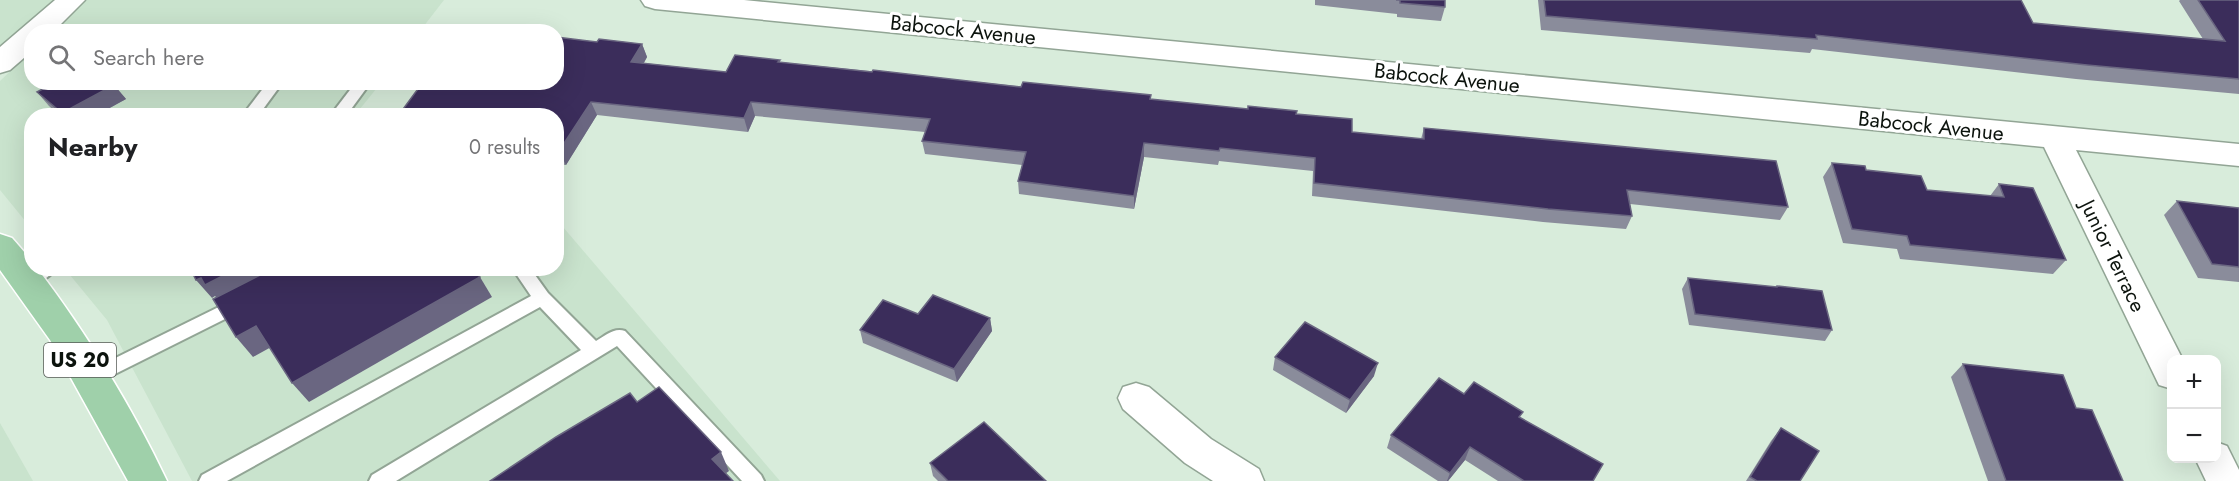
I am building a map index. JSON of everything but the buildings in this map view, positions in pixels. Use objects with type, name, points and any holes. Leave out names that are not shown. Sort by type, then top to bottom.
[{"type":"main road","name":"US 20","points":[[0,247],[24,264]]},
{"type":"main road","name":"US 20","points":[[39,276],[91,378],[148,481]]},
{"type":"street","points":[[45,24],[71,0]]},
{"type":"street","name":"Babcock Avenue","points":[[655,0],[2239,155]]},
{"type":"street","points":[[0,63],[24,42]]},
{"type":"street","name":"Junior Terrace","points":[[2055,138],[2167,364]]},
{"type":"street","points":[[1136,398],[1198,451],[1245,481]]},
{"type":"street","points":[[2216,463],[2225,481]]},
{"type":"lane","points":[[255,108],[270,90]]},
{"type":"lane","points":[[343,108],[358,90]]},
{"type":"lane","points":[[526,276],[542,298],[594,351]]},
{"type":"lane","points":[[91,378],[258,294]]},
{"type":"lane","points":[[209,481],[542,298]]},
{"type":"lane","points":[[379,481],[619,336],[754,481]]},
{"type":"lane","points":[[645,398],[665,386]]},
{"type":"shaded area","points":[[0,0],[57,0],[30,24],[24,24],[24,30],[0,51]]},
{"type":"shaded area","points":[[85,0],[444,0],[425,24],[60,24]]},
{"type":"shaded area","points":[[24,58],[24,90],[375,90],[361,108],[24,108],[24,219],[0,190],[0,81]]},
{"type":"shaded area","points":[[564,228],[780,481],[192,481],[107,320],[71,276],[564,276]]},
{"type":"shaded area","points":[[0,423],[33,481],[0,481]]}]
